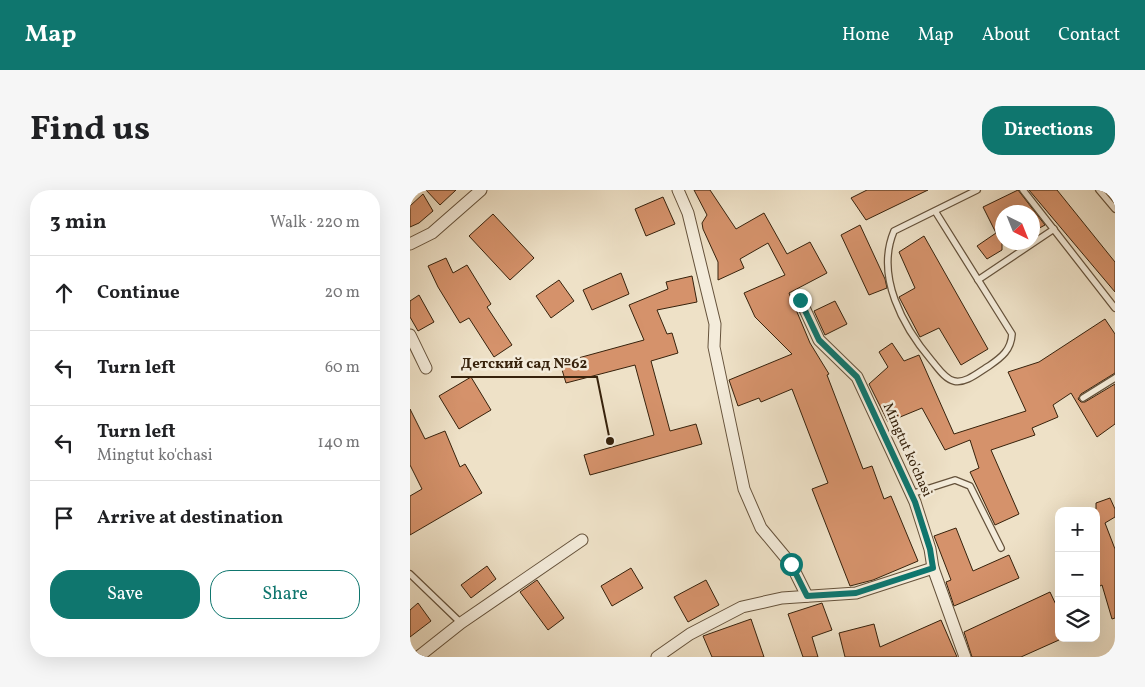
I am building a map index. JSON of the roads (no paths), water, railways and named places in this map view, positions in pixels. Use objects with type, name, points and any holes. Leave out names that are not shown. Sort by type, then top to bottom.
[{"type":"street","points":[[410,244],[432,233],[481,190]]},
{"type":"street","points":[[678,190],[688,213],[715,324],[714,347],[744,489],[761,528],[791,564],[807,596]]},
{"type":"street","name":"Mingtut ko'chasi","points":[[800,300],[819,340],[857,377],[911,494],[930,549],[933,568],[966,657]]},
{"type":"street","points":[[410,335],[426,368]]},
{"type":"street","points":[[418,657],[461,623],[582,540]]},
{"type":"street","points":[[657,657],[690,634],[742,607],[782,598],[856,593],[933,568]]},
{"type":"lane","points":[[935,211],[1012,334],[1012,344],[1008,351],[995,362],[969,378],[955,381],[946,377],[915,341],[893,297],[889,270],[889,251],[894,231],[977,190]]},
{"type":"lane","points":[[1023,190],[1115,308]]},
{"type":"lane","points":[[1099,190],[1115,209]]},
{"type":"lane","points":[[978,280],[1054,229]]},
{"type":"lane","points":[[1083,398],[1115,378]]},
{"type":"lane","points":[[911,494],[955,480],[970,486],[1001,548]]},
{"type":"lane","points":[[410,574],[461,623]]},
{"type":"place","name":"Детский сад №62","points":[[610,441]]}]
